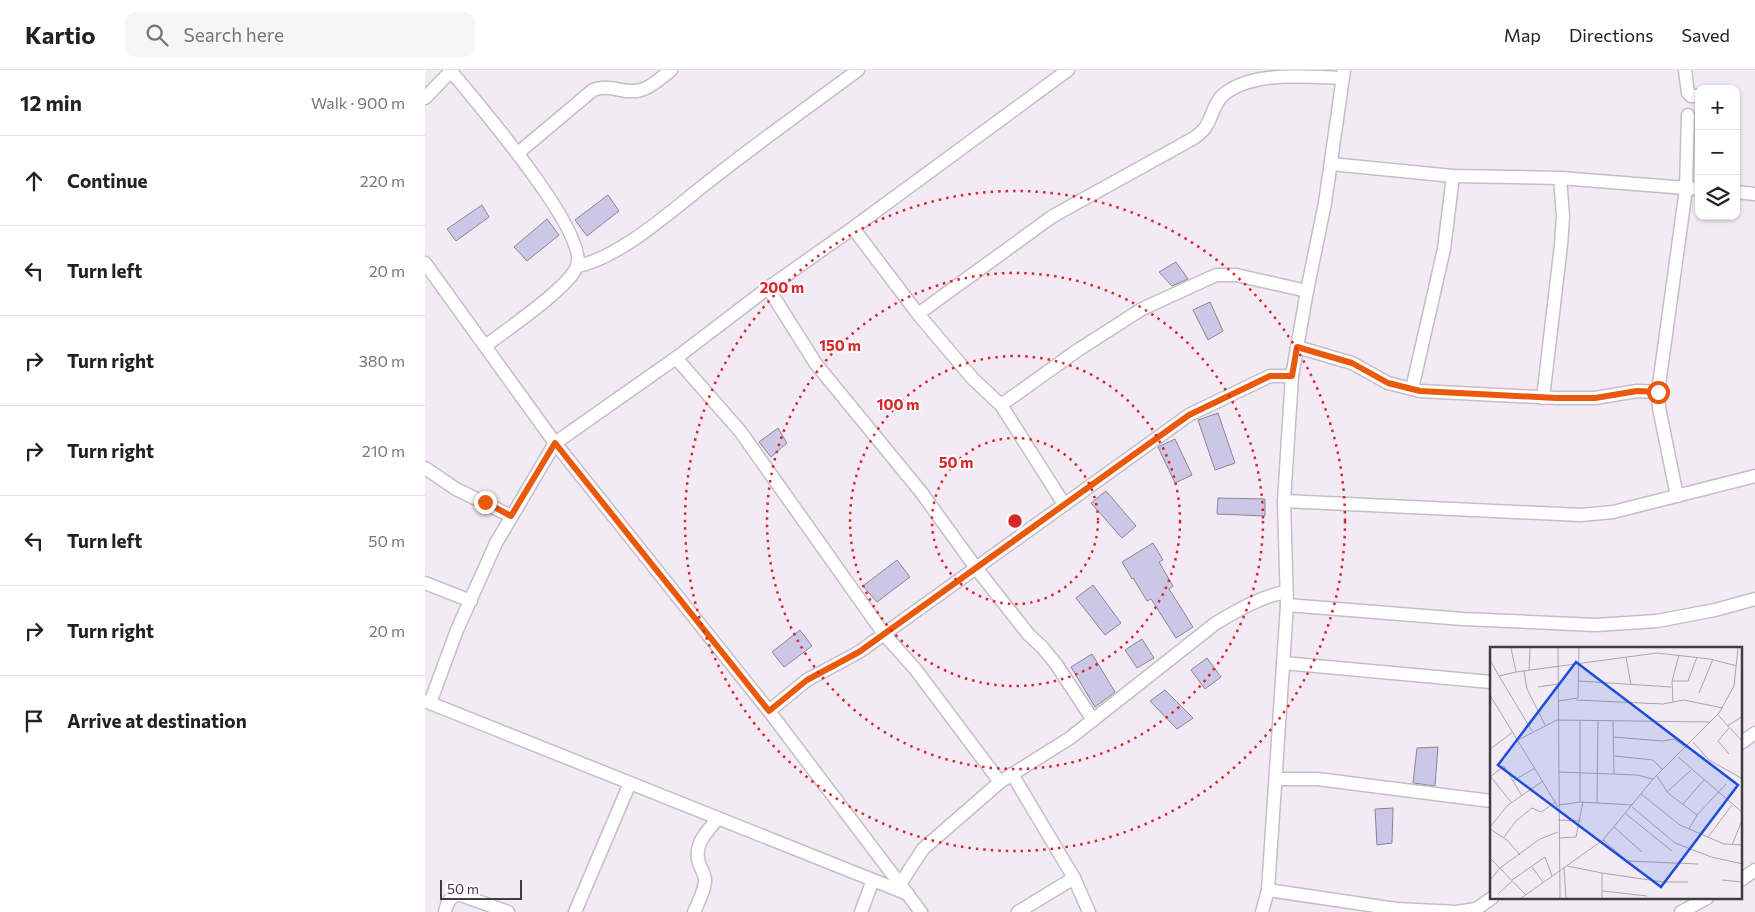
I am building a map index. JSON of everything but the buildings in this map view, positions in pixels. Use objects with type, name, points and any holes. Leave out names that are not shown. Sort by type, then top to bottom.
[{"type":"street","points":[[425,98],[451,70],[518,153],[566,225],[575,247],[577,266]]},
{"type":"street","points":[[518,153],[593,90],[607,87],[639,91],[647,88],[671,70]]},
{"type":"street","points":[[485,346],[533,311],[569,277],[577,266],[596,261],[629,242],[858,70]]},
{"type":"street","points":[[904,889],[873,880],[428,702],[457,630],[496,543],[555,443],[676,358],[768,288],[1068,70]]},
{"type":"street","points":[[1685,70],[1688,93],[1691,96],[1695,96]]},
{"type":"street","points":[[918,314],[1053,216],[1194,138],[1206,127],[1216,104],[1224,95],[1239,85],[1254,79],[1272,76],[1344,74],[1325,203],[1292,376],[1284,501],[1285,592],[1287,605],[1277,779],[1268,890],[1262,912]]},
{"type":"street","points":[[1677,496],[1659,408],[1658,392],[1686,188],[1688,115]]},
{"type":"street","points":[[1331,164],[1453,176],[1560,178],[1695,189]]},
{"type":"street","points":[[1412,389],[1444,249],[1453,176]]},
{"type":"street","points":[[1543,398],[1561,245],[1563,216],[1560,178]]},
{"type":"street","points":[[1740,192],[1755,194]]},
{"type":"street","points":[[853,228],[918,314],[973,379],[1001,405],[1064,504]]},
{"type":"street","points":[[425,263],[555,443],[769,711],[921,912]]},
{"type":"street","points":[[1001,405],[1078,350],[1142,309],[1216,275],[1236,276],[1307,291]]},
{"type":"street","points":[[768,288],[816,364],[921,492],[976,568],[1029,635],[1056,664],[1093,720]]},
{"type":"street","points":[[1297,347],[1352,363],[1388,383],[1420,391],[1543,398],[1595,398],[1637,391],[1658,392]]},
{"type":"street","points":[[676,358],[740,431],[884,634],[916,670],[1000,782]]},
{"type":"street","points":[[769,711],[807,680],[859,652],[1189,415],[1270,376],[1292,376]]},
{"type":"street","points":[[425,468],[456,489],[511,516]]},
{"type":"street","points":[[1284,501],[1581,515],[1613,512],[1755,476]]},
{"type":"street","points":[[425,583],[471,600]]},
{"type":"street","points":[[904,889],[923,849],[1000,782],[1070,738],[1216,623],[1270,594],[1285,592]]},
{"type":"street","points":[[1287,605],[1463,619],[1596,625],[1657,621],[1715,610],[1755,599]]},
{"type":"street","points":[[1283,664],[1490,682]]},
{"type":"street","points":[[1743,741],[1755,732]]},
{"type":"street","points":[[1012,774],[1074,878],[1089,912]]},
{"type":"street","points":[[1277,779],[1317,778],[1490,801]]},
{"type":"street","points":[[575,912],[630,783]]},
{"type":"street","points":[[695,912],[706,879],[698,857],[698,846],[718,818]]},
{"type":"street","points":[[1743,879],[1755,870]]},
{"type":"street","points":[[1018,912],[1074,878]]},
{"type":"street","points":[[861,912],[873,880]]},
{"type":"street","points":[[1268,890],[1396,909],[1457,912],[1476,909],[1490,900]]},
{"type":"street","points":[[445,912],[447,902],[452,896],[458,894],[508,912]]},
{"type":"street","points":[[1681,912],[1703,900]]},
{"type":"route","points":[[485,502],[511,516],[555,443],[769,711],[807,680],[859,652],[1189,415],[1235,391],[1270,376],[1292,376],[1297,347],[1352,363],[1388,383],[1420,391],[1556,398],[1595,398],[1637,391],[1658,392]]}]
